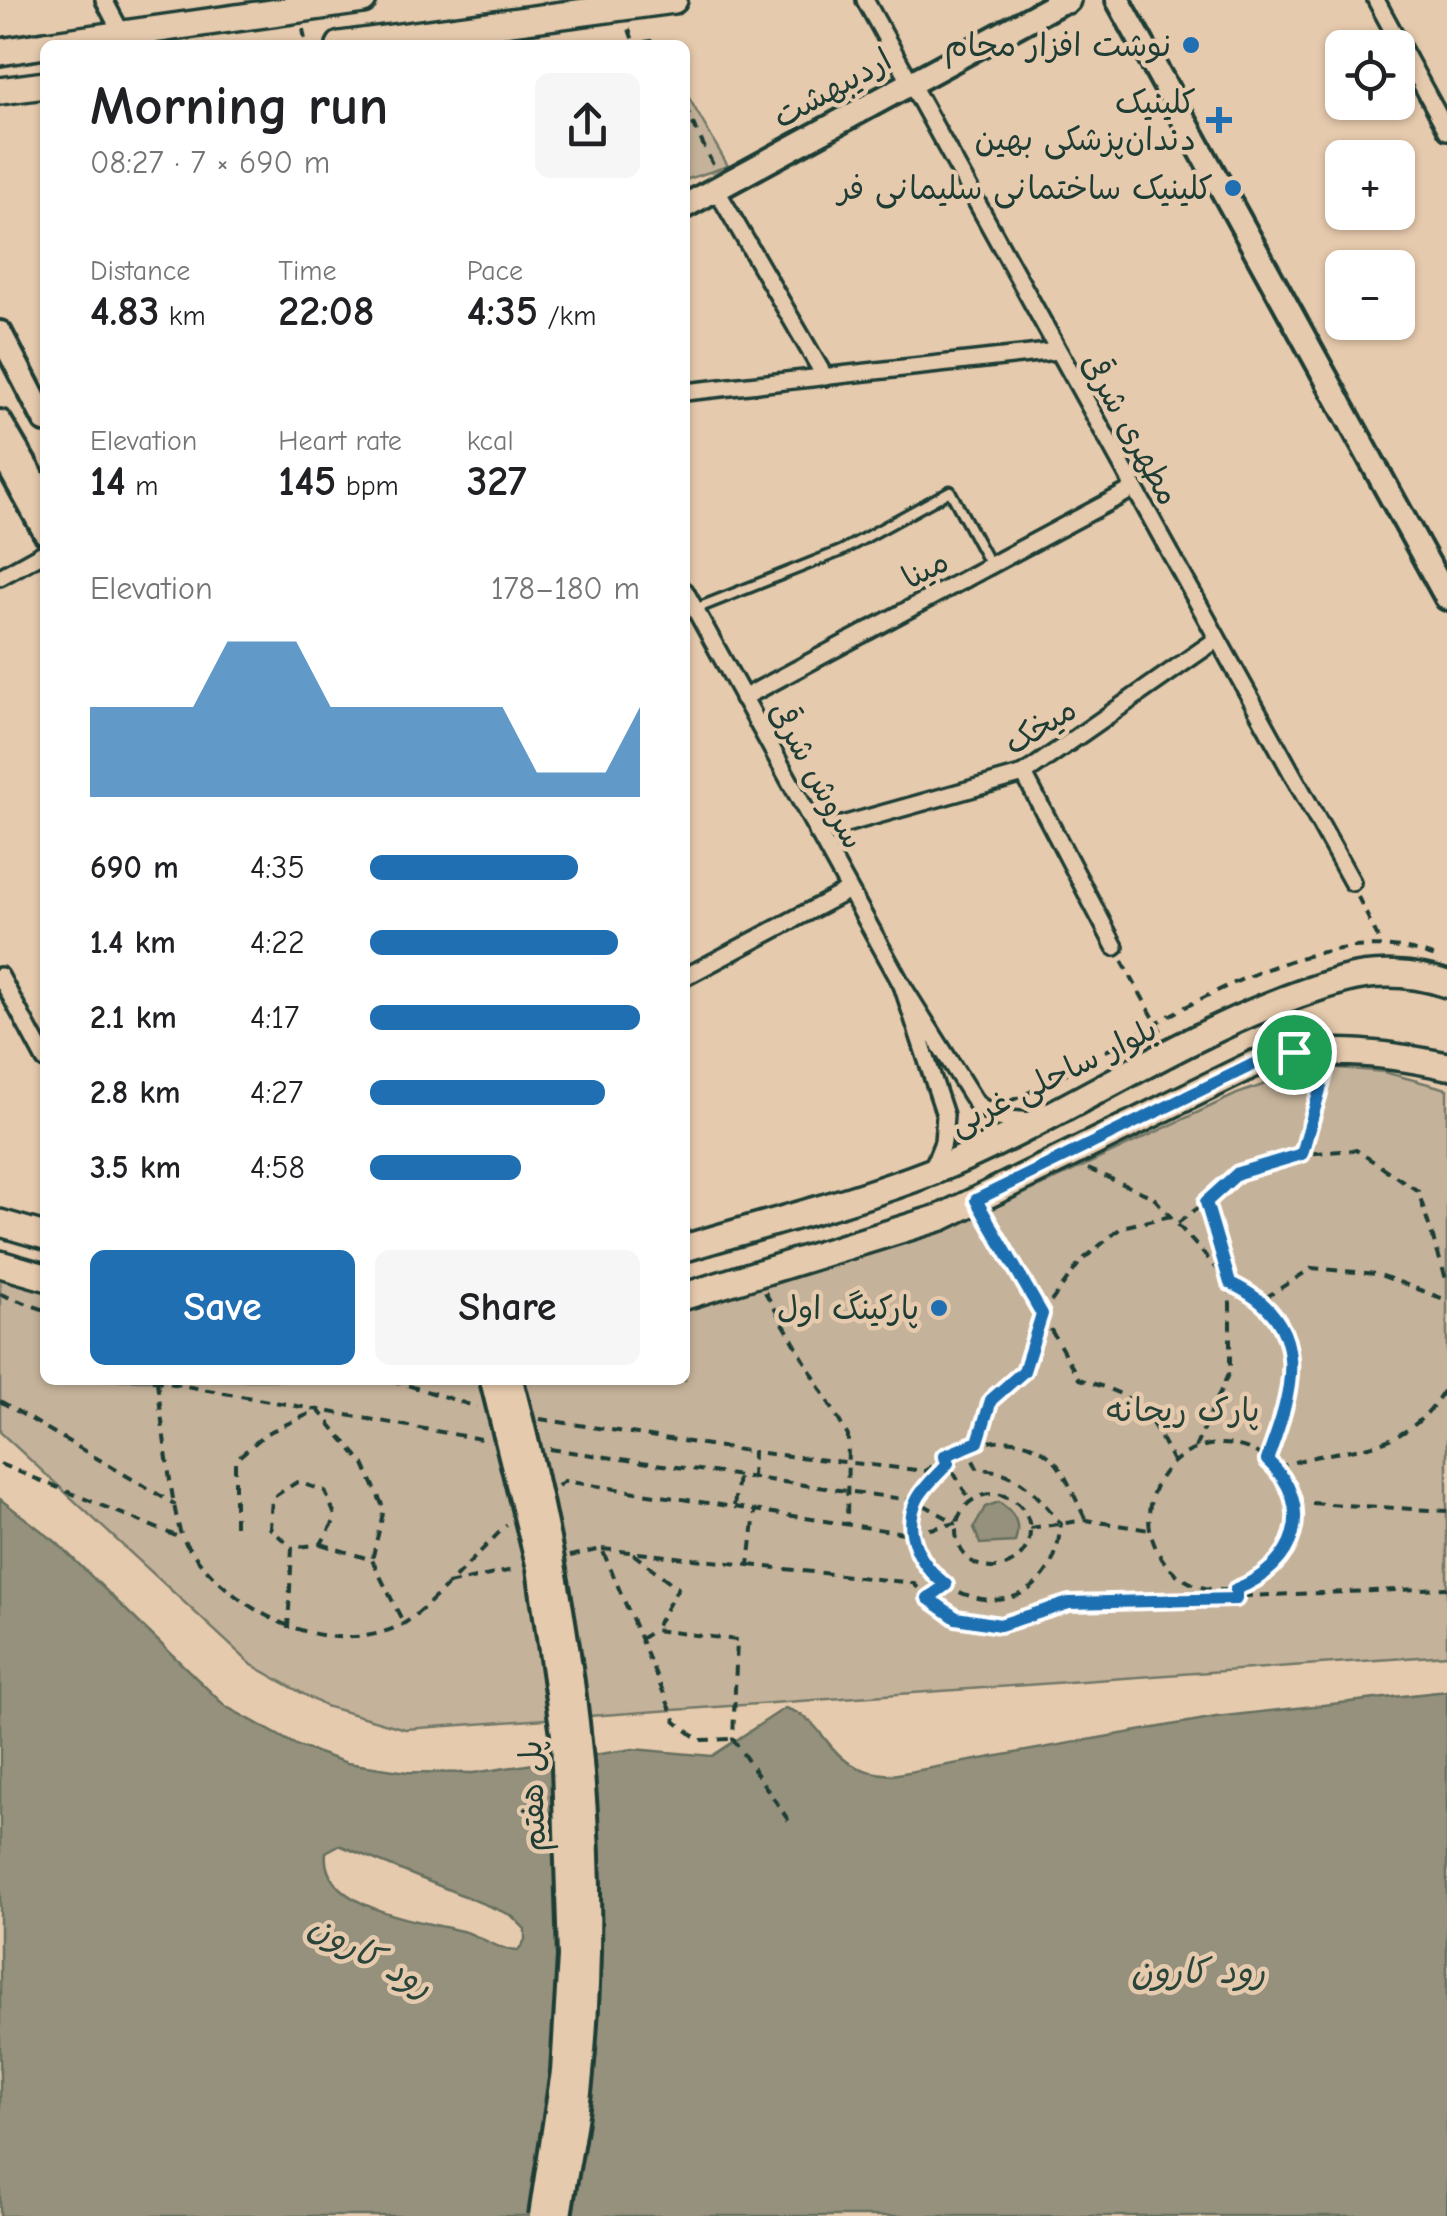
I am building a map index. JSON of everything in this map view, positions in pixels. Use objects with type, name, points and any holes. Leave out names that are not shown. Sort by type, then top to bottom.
[{"type":"main road","points":[[397,40],[674,0]]},
{"type":"main road","name":"اردیبهشت","points":[[690,203],[1065,0]]},
{"type":"main road","points":[[1118,0],[1446,592]]},
{"type":"main road","points":[[81,40],[351,1]]},
{"type":"main road","points":[[0,52],[40,46]]},
{"type":"main road","points":[[0,91],[40,86]]},
{"type":"main road","points":[[0,334],[40,410]]},
{"type":"main road","points":[[0,422],[40,490]]},
{"type":"main road","points":[[0,450],[40,523]]},
{"type":"main road","name":"بلوار ساحلی غربی","points":[[690,1246],[931,1172],[1262,1010],[1345,980],[1394,974],[1447,984]]},
{"type":"main road","points":[[690,1294],[942,1217],[1254,1064],[1294,1052],[1331,1050],[1390,1054],[1447,1066]]},
{"type":"main road","points":[[0,1223],[40,1232]]},
{"type":"main road","points":[[0,1264],[40,1276]]},
{"type":"main road","name":"پل هفتم","points":[[493,1385],[539,1568],[562,1734],[570,1958],[563,2072],[540,2216]]},
{"type":"main road","name":"پل هفتم","points":[[512,1385],[557,1565],[580,1732],[588,1958],[581,2074],[559,2216]]},
{"type":"street","points":[[104,0],[122,34]]},
{"type":"street","name":"مطهری شرقی","points":[[865,0],[1352,882]]},
{"type":"street","points":[[1376,0],[1447,131]]},
{"type":"street","points":[[716,189],[826,376]]},
{"type":"street","points":[[690,391],[1057,350]]},
{"type":"street","name":"مینا","points":[[743,698],[1132,488]]},
{"type":"street","points":[[0,577],[40,555]]},
{"type":"street","name":"سروش شرقی","points":[[690,600],[902,985]]},
{"type":"street","name":"میخک","points":[[816,832],[1024,774],[1216,640]]},
{"type":"street","points":[[1024,774],[1115,947]]},
{"type":"street","points":[[690,974],[850,890]]},
{"type":"street","points":[[0,976],[40,1051]]},
{"type":"street","points":[[902,985],[976,1103],[997,1118],[1033,1121]]},
{"type":"street","points":[[902,985],[946,1114],[943,1142],[931,1172]]},
{"type":"lane","points":[[695,609],[841,552],[950,491],[990,565]]},
{"type":"path","points":[[690,117],[715,165],[716,189]]},
{"type":"path","points":[[1352,882],[1394,974]]},
{"type":"path","points":[[1115,947],[1173,1053]]},
{"type":"path","points":[[1302,1154],[1331,1050]]},
{"type":"path","points":[[1178,1223],[1238,1173],[1302,1154],[1356,1150],[1418,1190],[1447,1282]]},
{"type":"path","points":[[1062,1158],[1153,1198],[1230,1283],[1264,1298],[1286,1333],[1291,1396],[1267,1460]]},
{"type":"path","points":[[976,1200],[1079,1379],[1129,1394],[1153,1423],[1173,1461]]},
{"type":"path","points":[[1195,1448],[1230,1370],[1230,1283],[1206,1202]]},
{"type":"path","points":[[978,1442],[991,1400],[1024,1371],[1042,1314],[1081,1261],[1122,1226],[1170,1216]]},
{"type":"path","points":[[1264,1298],[1312,1268],[1377,1274],[1447,1300]]},
{"type":"path","points":[[755,1274],[848,1436],[851,1463],[847,1525]]},
{"type":"path","points":[[0,1294],[40,1308]]},
{"type":"path","points":[[1277,1468],[1346,1454],[1403,1436],[1436,1404],[1447,1384]]},
{"type":"path","points":[[155,1385],[182,1538]]},
{"type":"path","points":[[177,1385],[494,1442]]},
{"type":"path","points":[[406,1385],[494,1410]]},
{"type":"path","points":[[0,1404],[176,1504]]},
{"type":"path","points":[[235,1526],[235,1460],[268,1433],[318,1410]]},
{"type":"path","points":[[318,1410],[364,1464],[384,1509],[372,1560],[404,1624]]},
{"type":"path","points":[[533,1418],[753,1452],[926,1471],[944,1456],[978,1442],[1020,1441],[1055,1462],[1086,1520]]},
{"type":"path","points":[[1220,1443],[1245,1447],[1267,1460],[1277,1468],[1294,1502],[1295,1525],[1282,1558],[1258,1581],[1236,1589],[1212,1590],[1190,1584],[1171,1570],[1157,1552],[1149,1530],[1153,1492],[1173,1461],[1195,1448],[1220,1443]]},
{"type":"path","points":[[534,1447],[916,1500],[956,1523]]},
{"type":"path","points":[[966,1447],[978,1470],[991,1469],[1028,1484],[1062,1524]]},
{"type":"path","points":[[752,1478],[753,1452]]},
{"type":"path","points":[[944,1456],[970,1501]]},
{"type":"path","points":[[948,1463],[916,1500],[910,1534],[922,1560],[960,1595],[993,1603],[1022,1593],[1053,1561],[1062,1524]]},
{"type":"path","points":[[0,1464],[182,1538],[236,1597],[288,1629],[365,1637],[404,1624],[514,1518]]},
{"type":"path","points":[[734,1508],[738,1476]]},
{"type":"path","points":[[292,1548],[270,1528],[272,1498],[297,1482],[326,1490],[336,1518],[321,1544]]},
{"type":"path","points":[[552,1491],[564,1482],[910,1534],[956,1523]]},
{"type":"path","points":[[1003,1496],[1022,1508],[1030,1528],[1024,1553],[1015,1562],[990,1569],[978,1566],[959,1548],[956,1523],[970,1501],[1003,1496]]},
{"type":"path","points":[[1294,1502],[1447,1512]]},
{"type":"path","points":[[749,1564],[755,1512]]},
{"type":"path","points":[[1030,1528],[1086,1520],[1149,1530]]},
{"type":"path","points":[[292,1548],[321,1544],[372,1560]]},
{"type":"path","points":[[288,1629],[292,1548]]},
{"type":"path","points":[[602,1549],[676,1722],[699,1740],[733,1738]]},
{"type":"path","points":[[567,1557],[602,1549],[912,1583],[956,1618],[1000,1625],[1069,1603],[1447,1588]]},
{"type":"path","points":[[630,1552],[678,1588],[654,1630],[640,1639]]},
{"type":"path","points":[[444,1586],[532,1565]]},
{"type":"path","points":[[928,1598],[946,1585]]},
{"type":"path","points":[[1236,1589],[1236,1599]]},
{"type":"path","points":[[654,1630],[737,1640],[733,1738],[791,1824]]},
{"type":"green space","points":[[690,100],[728,166],[690,178]]},
{"type":"green space","name":"پارک ریحانه","points":[[1317,1066],[1384,1072],[1447,1089],[1447,1655],[405,1729],[325,1706],[252,1665],[0,1432],[0,1268],[40,1280],[40,1385],[690,1385],[690,1301],[981,1214],[1237,1094]]},
{"type":"water","name":"رود کارون","points":[[0,1499],[56,1542],[225,1706],[298,1746],[347,1763],[407,1772],[473,1773],[633,1749],[712,1756],[785,1708],[812,1724],[852,1764],[892,1775],[1216,1717],[1447,1691],[1447,2216],[0,2216]],"holes":[[[339,1845],[511,1915],[525,1929],[525,1940],[518,1951],[466,1932],[378,1910],[339,1888],[328,1872],[326,1852]]]},
{"type":"water","points":[[999,1502],[1015,1519],[1015,1542],[980,1544],[974,1528],[985,1507]]},
{"type":"place","name":"نوشت افزار محام","points":[[1191,45]]},
{"type":"place","name":"کلینیک دندان‌پزشکی بهین","points":[[1219,120]]},
{"type":"place","name":"کلینیک ساختمانی سلیمانی فر","points":[[1233,188]]},
{"type":"place","name":"پارکینگ اول","points":[[939,1308]]},
{"type":"route","points":[[1331,1050],[1302,1154],[1238,1173],[1206,1202],[1230,1283],[1264,1298],[1286,1333],[1291,1396],[1267,1460],[1288,1484],[1294,1502],[1295,1525],[1288,1548],[1276,1567],[1258,1581],[1236,1589],[1236,1599],[1069,1603],[1000,1625],[956,1618],[928,1598],[946,1585],[922,1560],[910,1534],[916,1500],[948,1463],[944,1456],[978,1442],[991,1400],[1024,1371],[1042,1314],[976,1200],[1254,1064],[1294,1052],[1331,1050]]}]
